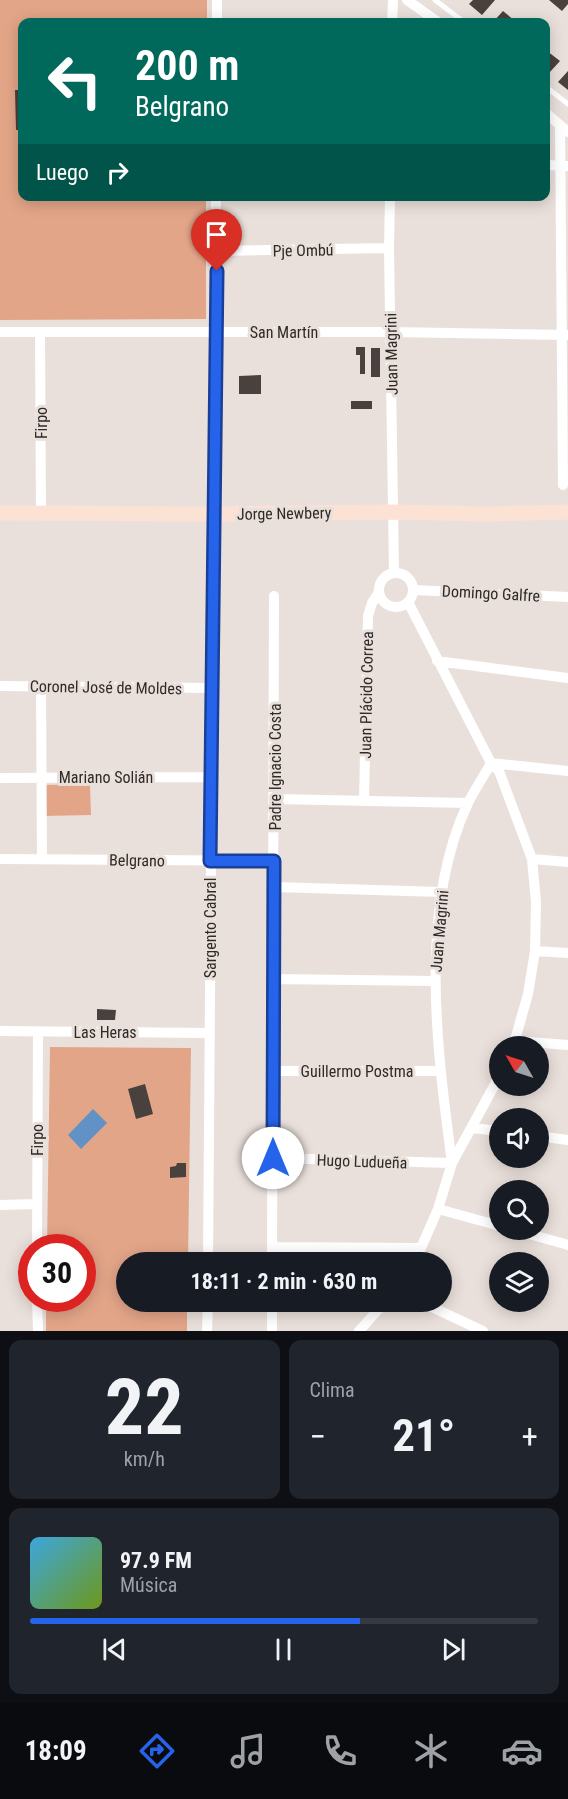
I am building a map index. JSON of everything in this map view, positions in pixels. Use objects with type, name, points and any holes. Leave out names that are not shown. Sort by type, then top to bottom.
[{"type":"main road","name":"Jorge Newbery","points":[[0,513],[393,512],[485,514],[568,512]]},
{"type":"street","points":[[217,18],[218,0]]},
{"type":"street","points":[[392,18],[393,0]]},
{"type":"street","points":[[407,0],[432,18]]},
{"type":"street","points":[[550,116],[564,128],[563,484]]},
{"type":"street","name":"Sargento Cabral","points":[[208,1252],[216,201]]},
{"type":"street","name":"Juan Magrini","points":[[390,201],[394,573]]},
{"type":"street","name":"Pje Ombú","points":[[217,251],[389,248]]},
{"type":"street","name":"San Martín","points":[[0,332],[391,332],[564,335]]},
{"type":"street","name":"Firpo","points":[[40,332],[41,513]]},
{"type":"street","points":[[394,573],[405,575],[413,590],[408,602],[398,606],[392,606],[383,600],[379,592],[384,579],[394,573]]},
{"type":"street","name":"Domingo Galfre","points":[[413,590],[568,597]]},
{"type":"street","name":"Juan Plácido Correa","points":[[364,801],[368,616],[379,592]]},
{"type":"street","name":"Padre Ignacio Costa","points":[[272,1252],[274,596]]},
{"type":"street","points":[[408,602],[491,763],[499,771],[532,859],[536,902],[535,951],[517,1036]]},
{"type":"street","points":[[437,661],[568,678]]},
{"type":"street","name":"Coronel José de Moldes","points":[[0,686],[212,688]]},
{"type":"street","points":[[41,686],[42,859]]},
{"type":"street","points":[[491,763],[568,771]]},
{"type":"street","name":"Juan Magrini","points":[[452,1163],[441,1071],[435,981],[436,938],[441,892],[449,855],[468,803],[491,763]]},
{"type":"street","name":"Mariano Solián","points":[[0,778],[212,777]]},
{"type":"street","points":[[275,799],[468,803]]},
{"type":"street","name":"Belgrano","points":[[0,858],[274,861]]},
{"type":"street","points":[[532,859],[568,862]]},
{"type":"street","points":[[274,887],[441,892]]},
{"type":"street","points":[[535,951],[568,953]]},
{"type":"street","points":[[274,978],[435,981]]},
{"type":"street","name":"Las Heras","points":[[0,1031],[210,1033]]},
{"type":"street","name":"Firpo","points":[[37,1234],[38,1032]]},
{"type":"street","points":[[549,1045],[568,1045]]},
{"type":"street","name":"Guillermo Postma","points":[[273,1071],[441,1071]]},
{"type":"street","points":[[419,1252],[438,1209],[452,1163],[489,1096]]},
{"type":"street","points":[[472,1128],[489,1130]]},
{"type":"street","points":[[549,1137],[568,1140]]},
{"type":"street","name":"Hugo Ludueña","points":[[273,1158],[452,1163]]},
{"type":"street","points":[[0,1204],[37,1204]]},
{"type":"street","points":[[438,1209],[489,1223]]},
{"type":"street","points":[[549,1240],[568,1245]]},
{"type":"street","points":[[272,1247],[421,1248]]},
{"type":"street","points":[[38,1312],[38,1331]]},
{"type":"street","points":[[207,1312],[207,1331]]},
{"type":"street","points":[[272,1312],[272,1331]]},
{"type":"street","points":[[359,1331],[376,1312]]},
{"type":"street","points":[[442,1312],[483,1331]]},
{"type":"lane","points":[[435,0],[459,18]]},
{"type":"lane","points":[[550,90],[568,104]]},
{"type":"shaded area","points":[[0,0],[207,0],[207,18],[18,18],[18,201],[206,201],[206,319],[0,320]]},
{"type":"shaded area","points":[[90,784],[91,815],[44,816],[44,785]]},
{"type":"shaded area","points":[[50,1047],[191,1048],[188,1252],[116,1252],[116,1312],[187,1312],[187,1331],[46,1331],[46,1312],[96,1312],[96,1234],[47,1234]]},
{"type":"water","points":[[93,1109],[107,1123],[81,1149],[68,1135]]},
{"type":"building","points":[[473,0],[495,0],[482,15],[469,4]]},
{"type":"building","points":[[549,0],[568,0],[568,4],[562,11]]},
{"type":"building","points":[[503,11],[511,18],[497,18]]},
{"type":"building","points":[[550,53],[560,61],[550,72]]},
{"type":"building","points":[[568,71],[568,90],[558,82]]},
{"type":"building","points":[[15,90],[18,90],[18,130],[16,130]]},
{"type":"building","points":[[356,347],[365,347],[365,374],[360,374],[360,355],[356,355]]},
{"type":"building","points":[[371,348],[380,348],[380,377],[371,377]]},
{"type":"building","points":[[261,375],[261,394],[239,394],[239,376]]},
{"type":"building","points":[[351,401],[372,401],[372,409],[351,409]]},
{"type":"building","points":[[97,1009],[116,1010],[115,1020],[97,1020]]},
{"type":"building","points":[[145,1084],[153,1114],[136,1119],[128,1089]]},
{"type":"building","points":[[177,1163],[186,1163],[186,1177],[170,1178],[170,1167],[176,1166]]},
{"type":"route","points":[[217,271],[210,861],[274,861],[273,1158]]}]
